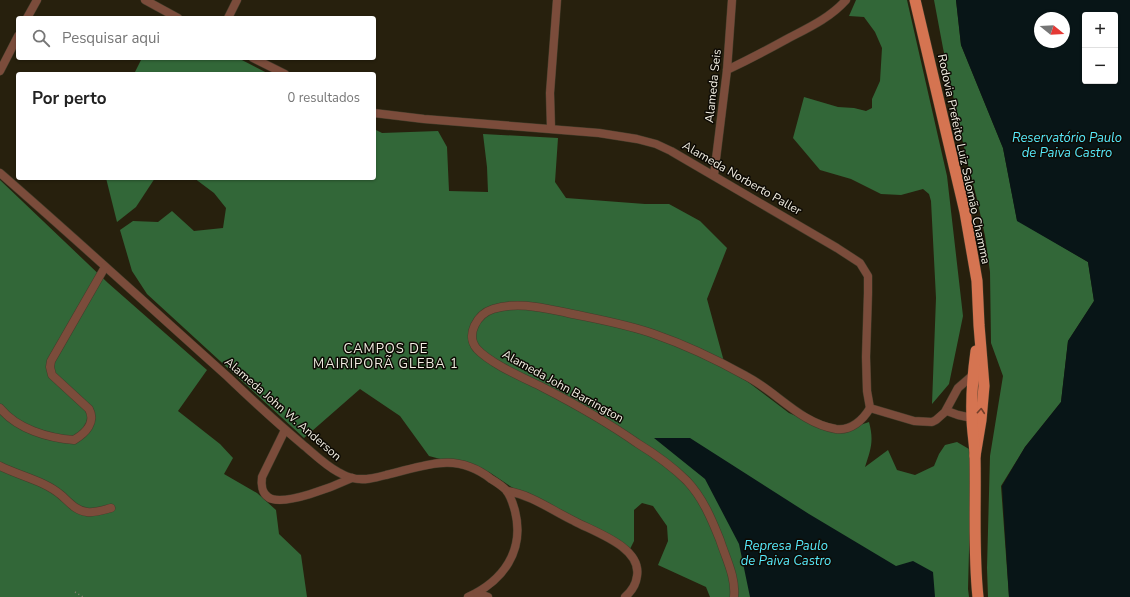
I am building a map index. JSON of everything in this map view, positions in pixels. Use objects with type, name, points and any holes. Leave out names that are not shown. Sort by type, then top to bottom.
[{"type":"main road","name":"Rodovia Prefeito Luiz Salomão Chamma","points":[[915,0],[965,212],[977,281],[984,386],[981,420],[975,456]]},
{"type":"main road","name":"Rodovia Prefeito Luiz Salomão Chamma","points":[[978,597],[975,534],[975,456],[972,418],[973,375],[979,325]]},
{"type":"street","points":[[29,16],[37,0]]},
{"type":"street","points":[[145,0],[174,16]]},
{"type":"street","points":[[229,16],[238,0]]},
{"type":"street","points":[[551,128],[550,93],[557,0]]},
{"type":"street","name":"Alameda Seis","points":[[714,175],[727,70],[732,0]]},
{"type":"street","points":[[727,70],[755,57],[812,26],[837,10],[846,0]]},
{"type":"street","points":[[0,71],[16,40]]},
{"type":"street","points":[[257,60],[281,72]]},
{"type":"street","name":"Alameda Norberto Paller","points":[[376,113],[382,115],[424,119],[551,128],[624,136],[656,144],[714,175],[837,248],[860,263],[868,276],[866,357],[867,391],[870,408]]},
{"type":"street","name":"Alameda John W. Anderson","points":[[0,173],[285,430],[336,471],[352,478],[370,479],[438,463],[458,463],[481,471],[507,491]]},
{"type":"street","points":[[0,408],[13,421],[24,427],[53,437],[74,440],[85,432],[90,424],[91,413],[89,409],[52,375],[50,367],[51,361],[105,267]]},
{"type":"street","name":"Alameda John Barrington","points":[[734,597],[735,588],[732,575],[715,528],[702,500],[688,482],[666,462],[626,435],[579,406],[505,368],[476,348],[472,339],[473,328],[478,319],[488,310],[500,306],[524,304],[604,320],[653,334],[740,373],[767,390],[807,420],[827,427],[839,429],[850,427],[860,421],[870,408]]},
{"type":"street","points":[[870,408],[914,421],[927,422],[936,420],[947,410],[958,388],[973,375]]},
{"type":"street","points":[[947,410],[958,415],[972,418]]},
{"type":"street","points":[[285,430],[262,477],[261,486],[268,497],[274,500],[281,500],[303,496],[323,490],[352,478]]},
{"type":"street","points":[[0,466],[48,486],[61,494],[76,508],[86,512],[96,512],[111,508]]},
{"type":"street","points":[[468,597],[477,593],[498,577],[513,556],[516,544],[516,516],[512,501],[507,491]]},
{"type":"street","points":[[507,491],[526,496],[608,538],[627,551],[637,565],[638,573],[634,586],[625,597]]},
{"type":"street","points":[[477,593],[488,597]]},
{"type":"path","points":[[75,592],[83,597]]},
{"type":"green space","points":[[856,0],[907,0],[947,176],[963,316],[949,384],[932,404],[936,298],[931,201],[929,194],[923,189],[901,195],[881,194],[851,179],[820,170],[793,138],[804,97],[838,107],[854,108],[866,111],[872,108],[872,99],[880,81],[882,48],[875,32],[864,17],[849,16]]},
{"type":"green space","points":[[934,0],[956,0],[961,45],[1003,148],[1017,220],[1088,262],[1094,301],[1068,341],[1061,402],[1025,447],[1001,486],[1009,597],[988,597],[987,568],[990,456],[1003,376],[991,343],[990,272],[985,236],[966,157]]},
{"type":"green space","points":[[141,60],[242,60],[265,72],[135,72]]},
{"type":"green space","points":[[376,130],[382,133],[438,131],[447,147],[449,191],[488,192],[483,134],[558,138],[555,182],[566,198],[645,204],[669,204],[700,221],[727,248],[707,299],[726,369],[748,382],[789,413],[836,433],[869,422],[871,445],[865,467],[888,450],[897,470],[915,475],[934,466],[945,445],[957,442],[969,449],[971,474],[969,597],[710,597],[706,587],[658,565],[668,541],[667,526],[653,506],[642,503],[634,510],[634,541],[630,549],[513,488],[489,472],[429,456],[400,416],[360,389],[304,438],[147,294],[132,271],[120,230],[133,221],[158,222],[172,211],[194,231],[223,228],[226,208],[214,193],[197,180],[376,180]]},
{"type":"green space","points":[[0,180],[108,283],[207,370],[178,411],[220,444],[233,458],[224,474],[257,493],[276,510],[279,534],[301,555],[307,597],[0,597]]},
{"type":"green space","points":[[106,180],[154,180],[136,207],[117,222]]},
{"type":"water","name":"Reservatório Paulo de Paiva Castro","points":[[956,0],[1130,0],[1130,597],[1009,597],[1002,486],[1025,447],[1061,402],[1068,341],[1094,301],[1088,262],[1017,221],[1003,148],[961,45]]},
{"type":"water","name":"Represa Paulo de Paiva Castro","points":[[654,438],[690,438],[809,514],[896,566],[913,561],[933,572],[935,597],[750,597],[739,544],[705,479]]},
{"type":"district","name":"CAMPOS DE MAIRIPORÃ GLEBA 1","points":[[386,356]]}]
